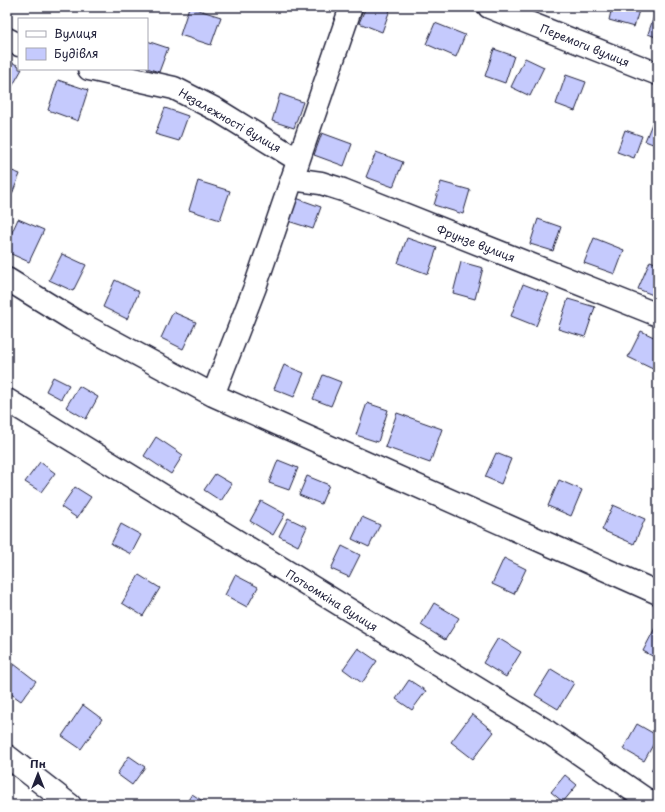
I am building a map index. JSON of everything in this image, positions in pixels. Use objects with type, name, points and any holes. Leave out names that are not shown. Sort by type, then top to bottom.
[{"type":"street","points":[[213,395],[255,287],[351,7]]},
{"type":"street","name":"Перемоги вулиця","points":[[489,7],[658,74]]},
{"type":"street","points":[[7,39],[18,44]]},
{"type":"street","name":"Незалежності вулиця","points":[[93,70],[174,88],[217,110],[295,170]]},
{"type":"street","name":"Фрунзе вулиця","points":[[295,170],[321,183],[343,190],[658,315]]},
{"type":"street","points":[[7,279],[72,320],[213,395],[658,593]]},
{"type":"street","name":"Потьомкіна вулиця","points":[[7,400],[541,728],[654,805]]},
{"type":"street","points":[[8,759],[70,805]]},
{"type":"building","points":[[189,7],[221,17],[211,45],[180,35]]},
{"type":"building","points":[[366,7],[391,7],[382,32],[359,23]]},
{"type":"building","points":[[612,7],[640,7],[634,27],[609,20]]},
{"type":"building","points":[[658,7],[658,38],[648,34]]},
{"type":"building","points":[[435,23],[465,35],[456,57],[426,44]]},
{"type":"building","points":[[148,41],[168,48],[159,72],[148,68]]},
{"type":"building","points":[[494,49],[514,56],[505,83],[485,76]]},
{"type":"building","points":[[525,58],[544,67],[530,96],[511,87]]},
{"type":"building","points":[[7,60],[18,66],[18,70],[21,70],[8,94]]},
{"type":"building","points":[[566,75],[586,82],[575,111],[556,104]]},
{"type":"building","points":[[58,80],[88,90],[78,121],[48,110]]},
{"type":"building","points":[[280,94],[303,102],[294,128],[272,121]]},
{"type":"building","points":[[165,108],[188,116],[179,141],[155,134]]},
{"type":"building","points":[[657,111],[658,112],[658,146],[645,141]]},
{"type":"building","points":[[625,130],[642,136],[634,158],[617,152]]},
{"type":"building","points":[[322,133],[352,144],[344,166],[314,155]]},
{"type":"building","points":[[376,152],[403,162],[393,187],[366,177]]},
{"type":"building","points":[[7,169],[20,174],[8,204],[7,204]]},
{"type":"building","points":[[198,181],[230,191],[220,220],[189,210]]},
{"type":"building","points":[[441,182],[470,190],[463,214],[434,205]]},
{"type":"building","points":[[296,198],[321,207],[313,229],[288,221]]},
{"type":"building","points":[[18,219],[44,230],[29,262],[7,252],[7,243]]},
{"type":"building","points":[[538,219],[561,227],[553,251],[530,244]]},
{"type":"building","points":[[407,238],[437,248],[428,274],[398,263]]},
{"type":"building","points":[[594,238],[624,250],[615,274],[584,263]]},
{"type":"building","points":[[62,254],[86,265],[73,291],[49,280]]},
{"type":"building","points":[[650,261],[658,264],[658,297],[638,289]]},
{"type":"building","points":[[461,262],[483,268],[475,299],[453,293]]},
{"type":"building","points":[[115,280],[139,292],[127,319],[103,307]]},
{"type":"building","points":[[523,284],[549,294],[536,326],[511,316]]},
{"type":"building","points":[[568,299],[595,307],[585,337],[558,329]]},
{"type":"building","points":[[173,312],[196,322],[183,349],[161,338]]},
{"type":"building","points":[[641,331],[658,339],[657,371],[628,357]]},
{"type":"building","points":[[284,365],[304,373],[294,397],[274,389]]},
{"type":"building","points":[[323,375],[341,382],[331,406],[313,399]]},
{"type":"building","points":[[53,377],[69,385],[61,399],[46,391]]},
{"type":"building","points":[[79,386],[98,397],[86,419],[66,407]]},
{"type":"building","points":[[367,403],[388,410],[378,442],[356,435]]},
{"type":"building","points":[[397,413],[442,429],[430,463],[385,447]]},
{"type":"building","points":[[156,437],[183,455],[171,474],[144,456]]},
{"type":"building","points":[[496,453],[511,459],[501,484],[485,477]]},
{"type":"building","points":[[278,460],[298,468],[289,490],[269,483]]},
{"type":"building","points":[[40,462],[55,473],[41,492],[25,482]]},
{"type":"building","points":[[215,474],[232,484],[221,501],[204,490]]},
{"type":"building","points":[[307,476],[329,485],[321,504],[299,495]]},
{"type":"building","points":[[559,480],[582,490],[571,516],[548,506]]},
{"type":"building","points":[[75,487],[91,497],[77,518],[61,507]]},
{"type":"building","points":[[261,501],[285,514],[273,535],[250,521]]},
{"type":"building","points":[[613,505],[645,519],[634,544],[602,530]]},
{"type":"building","points":[[362,517],[380,525],[369,547],[352,539]]},
{"type":"building","points":[[288,518],[307,527],[298,546],[279,536]]},
{"type":"building","points":[[121,524],[141,535],[131,554],[111,544]]},
{"type":"building","points":[[342,546],[360,555],[349,577],[331,569]]},
{"type":"building","points":[[504,558],[526,569],[514,594],[492,584]]},
{"type":"building","points":[[139,575],[160,588],[143,616],[122,603]]},
{"type":"building","points":[[235,575],[258,587],[247,607],[225,595]]},
{"type":"building","points":[[434,603],[459,618],[445,640],[421,625]]},
{"type":"building","points":[[655,628],[658,629],[658,659],[643,651]]},
{"type":"building","points":[[498,638],[521,652],[506,677],[483,663]]},
{"type":"building","points":[[358,648],[377,661],[362,683],[343,669]]},
{"type":"building","points":[[14,664],[36,681],[21,701],[7,691],[7,674]]},
{"type":"building","points":[[551,669],[574,683],[558,709],[535,695]]},
{"type":"building","points":[[409,680],[426,691],[412,710],[396,699]]},
{"type":"building","points":[[83,705],[102,719],[81,749],[62,736]]},
{"type":"building","points":[[472,714],[494,732],[473,759],[451,742]]},
{"type":"building","points":[[637,724],[658,736],[644,761],[623,749]]},
{"type":"building","points":[[129,756],[145,767],[132,785],[117,774]]},
{"type":"building","points":[[658,760],[658,775],[651,770]]},
{"type":"building","points":[[565,775],[577,785],[563,802],[551,792]]},
{"type":"building","points":[[192,794],[209,805],[185,805]]}]
